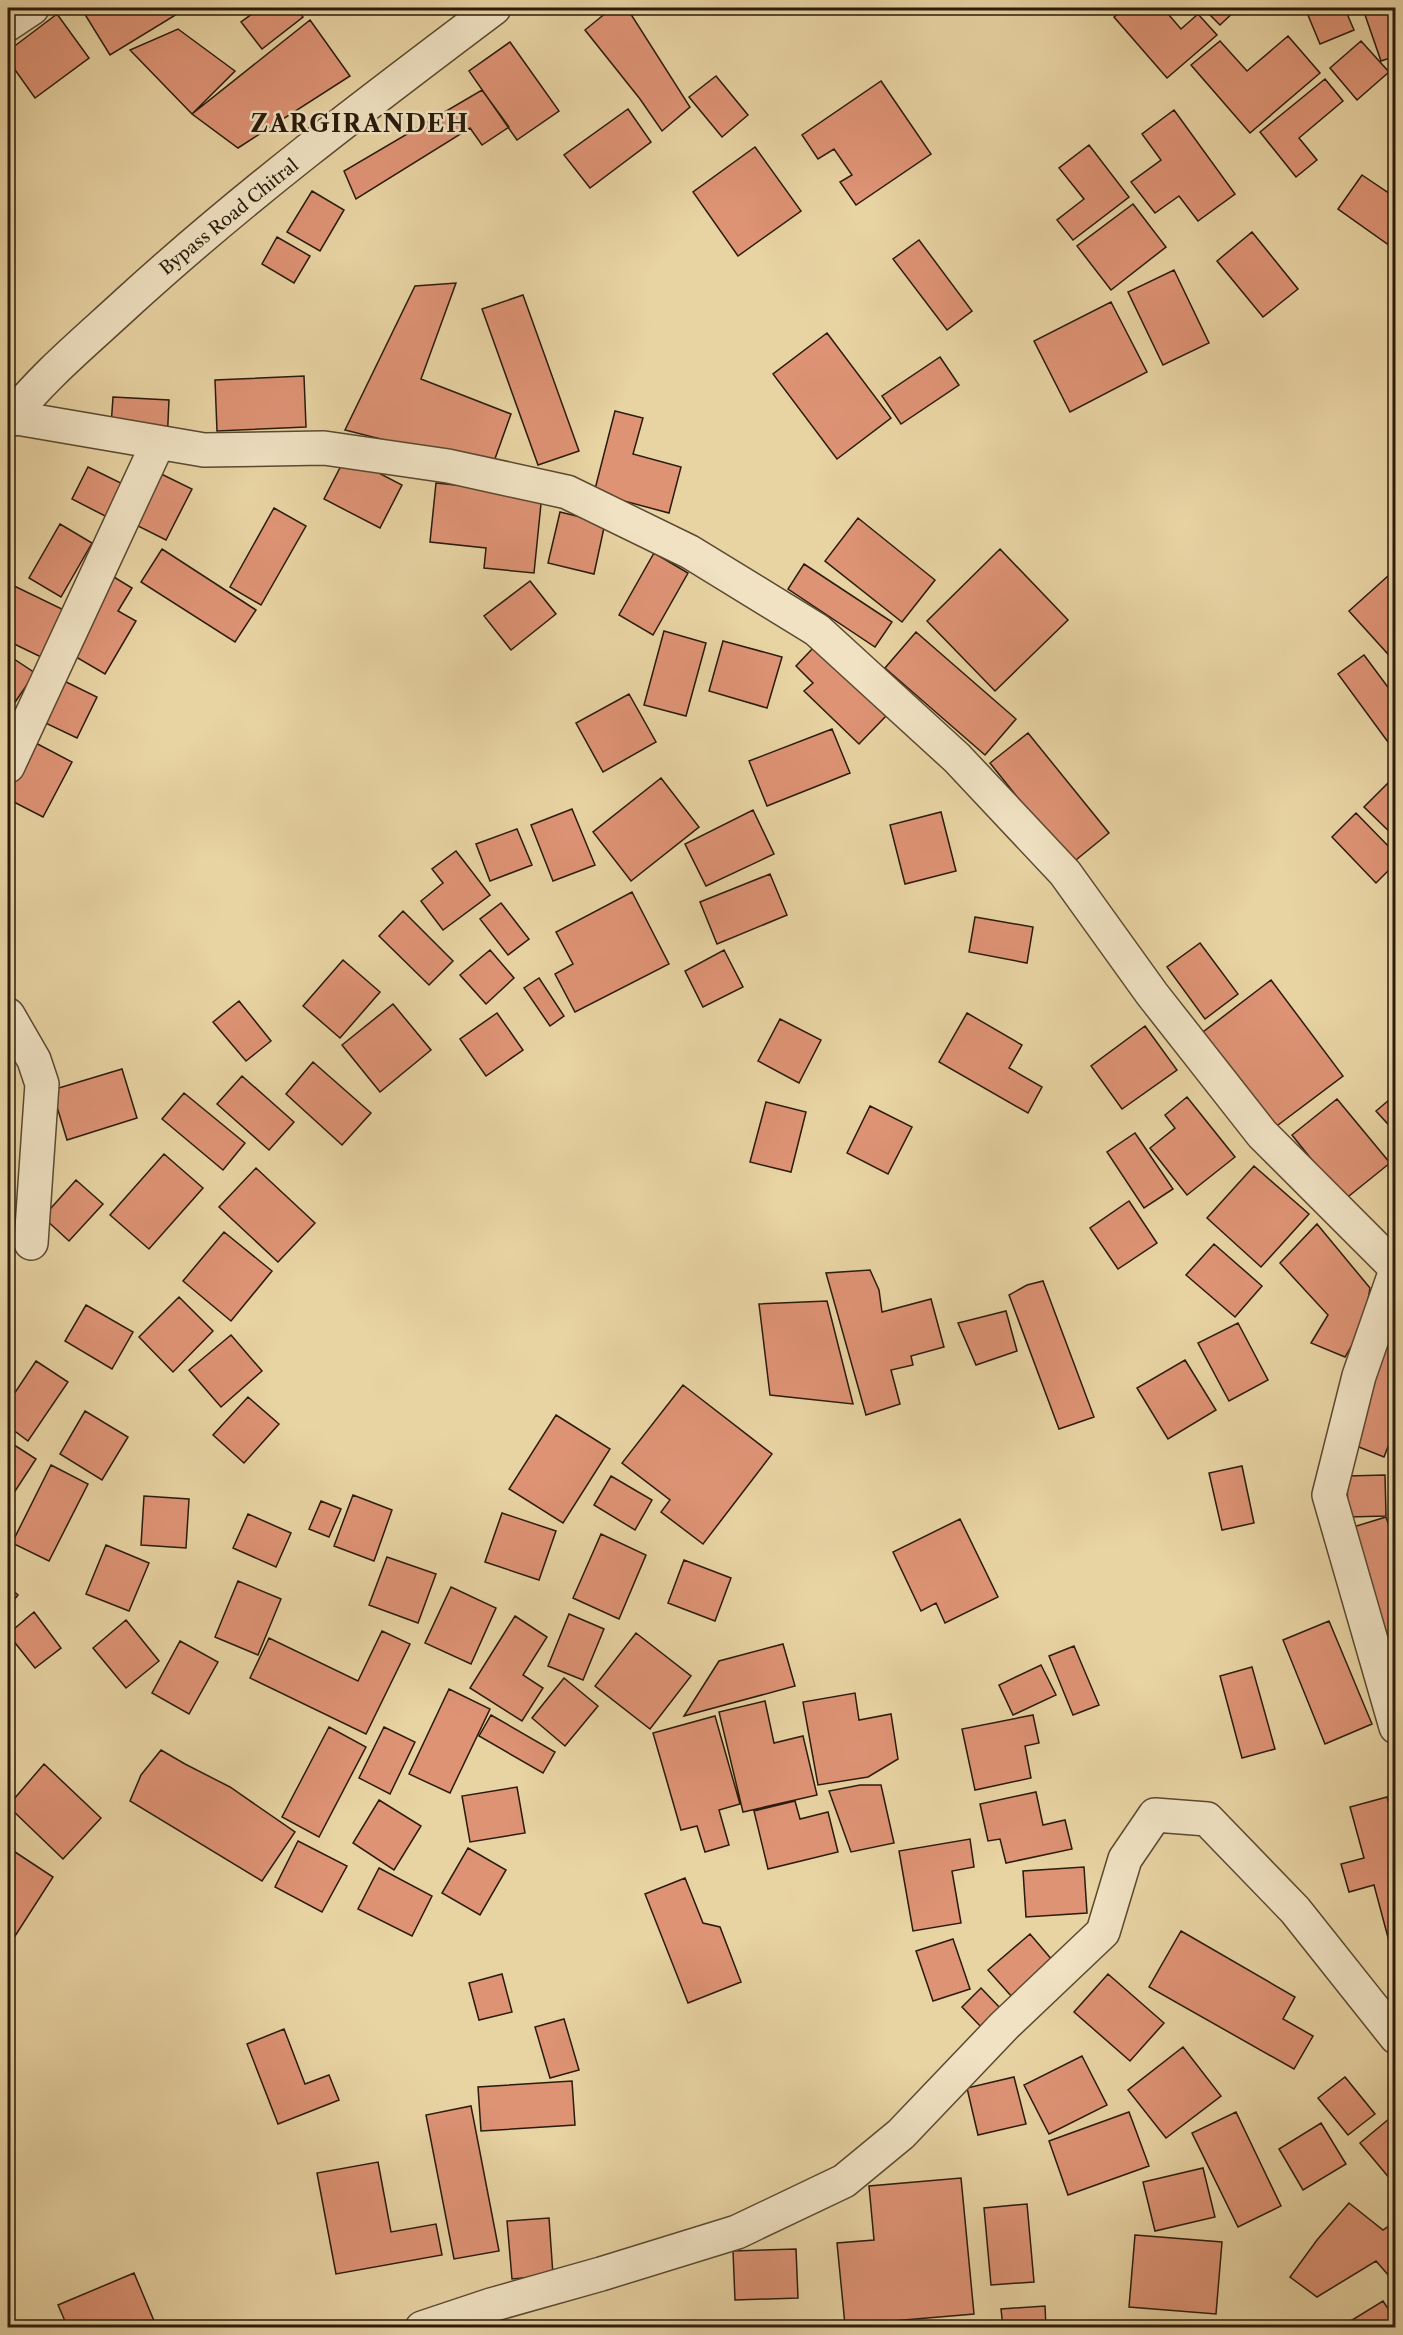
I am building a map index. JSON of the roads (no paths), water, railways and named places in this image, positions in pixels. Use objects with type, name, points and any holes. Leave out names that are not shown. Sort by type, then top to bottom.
[{"type":"street","points":[[8,24],[32,8]]},
{"type":"street","name":"Bypass Road Chitral","points":[[9,417],[38,385],[193,243],[395,82],[494,8]]},
{"type":"street","points":[[9,417],[204,450],[324,448],[448,466],[567,492],[690,552],[817,630],[957,758],[1065,873],[1152,994],[1262,1134],[1395,1269],[1359,1376],[1329,1495],[1395,1727]]},
{"type":"street","points":[[8,766],[158,443]]},
{"type":"street","points":[[8,1015],[34,1060],[42,1084],[31,1243]]},
{"type":"street","points":[[422,2328],[491,2305],[737,2232],[844,2181],[901,2134],[1004,2026],[1103,1932],[1125,1859],[1155,1815],[1207,1819],[1295,1910],[1395,2037]]},
{"type":"district","name":"ZARGIRANDEH","points":[[360,123]]}]
